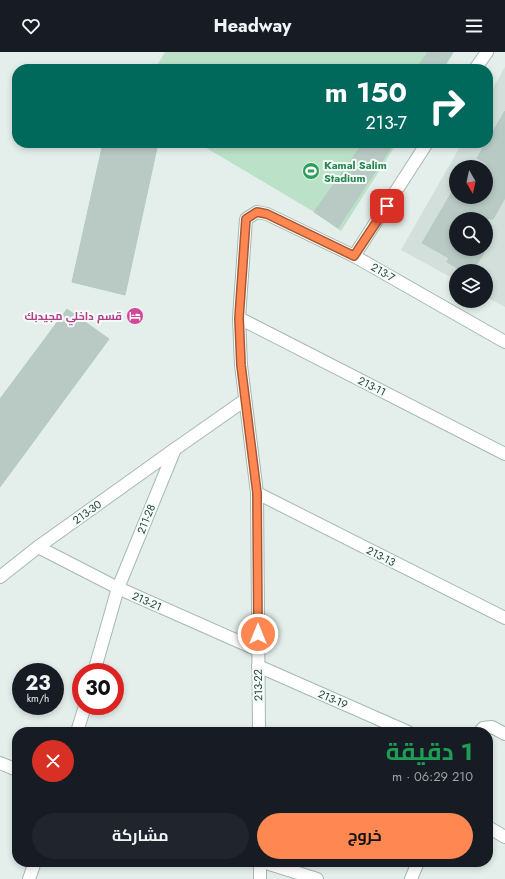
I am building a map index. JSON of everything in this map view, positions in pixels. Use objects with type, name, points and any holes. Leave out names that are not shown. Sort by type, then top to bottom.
[{"type":"street","points":[[479,64],[486,52]]},
{"type":"street","points":[[354,256],[424,148]]},
{"type":"street","name":"213-7","points":[[257,212],[267,214],[354,256],[505,342]]},
{"type":"street","name":"213-22","points":[[257,212],[246,219],[239,318],[241,365],[257,493],[259,727]]},
{"type":"street","name":"213-11","points":[[239,318],[505,454]]},
{"type":"street","points":[[175,449],[245,400]]},
{"type":"street","name":"213-30","points":[[0,577],[38,547],[175,449]]},
{"type":"street","name":"211-28","points":[[97,663],[118,588],[175,449]]},
{"type":"street","name":"213-13","points":[[257,493],[505,618]]},
{"type":"street","name":"213-21","points":[[38,547],[118,588],[258,650]]},
{"type":"street","name":"213-19","points":[[258,666],[397,727]]},
{"type":"street","points":[[79,727],[82,715]]},
{"type":"street","points":[[493,728],[505,734]]},
{"type":"street","points":[[0,763],[12,768]]},
{"type":"street","points":[[493,830],[505,837]]},
{"type":"street","points":[[29,879],[33,867]]},
{"type":"street","points":[[260,879],[261,867]]},
{"type":"street","points":[[278,867],[317,879]]},
{"type":"street","points":[[411,879],[416,867]]},
{"type":"shaded area","points":[[505,67],[505,307],[493,301],[493,264],[449,264],[449,276],[401,250],[449,166],[449,204],[493,204],[493,160],[452,160],[459,148],[493,148],[493,88]]},
{"type":"green space","points":[[165,52],[454,52],[447,64],[158,64]]},
{"type":"green space","name":"Kamal Salim Stadium","points":[[206,148],[394,148],[341,231],[314,212]]},
{"type":"building","points":[[428,52],[453,52],[445,64],[420,64]]},
{"type":"building","points":[[505,111],[505,198],[493,219],[493,212],[449,212],[449,256],[482,256],[477,264],[450,264],[447,262],[449,258],[422,243],[449,197],[449,204],[493,204],[493,160],[481,160],[477,158],[483,148],[493,148],[493,131]]},
{"type":"building","points":[[102,148],[157,148],[125,295],[72,282]]},
{"type":"building","points":[[359,148],[391,148],[338,228],[314,212]]},
{"type":"building","points":[[67,309],[109,339],[0,487],[0,399]]},
{"type":"place","name":"Kamal Salim Stadium","points":[[311,171]]},
{"type":"place","name":"قسم داخلي مجيدبك","points":[[135,316]]},
{"type":"route","points":[[258,634],[257,493],[241,365],[239,318],[246,219],[257,212],[267,214],[354,256],[387,206]]}]
